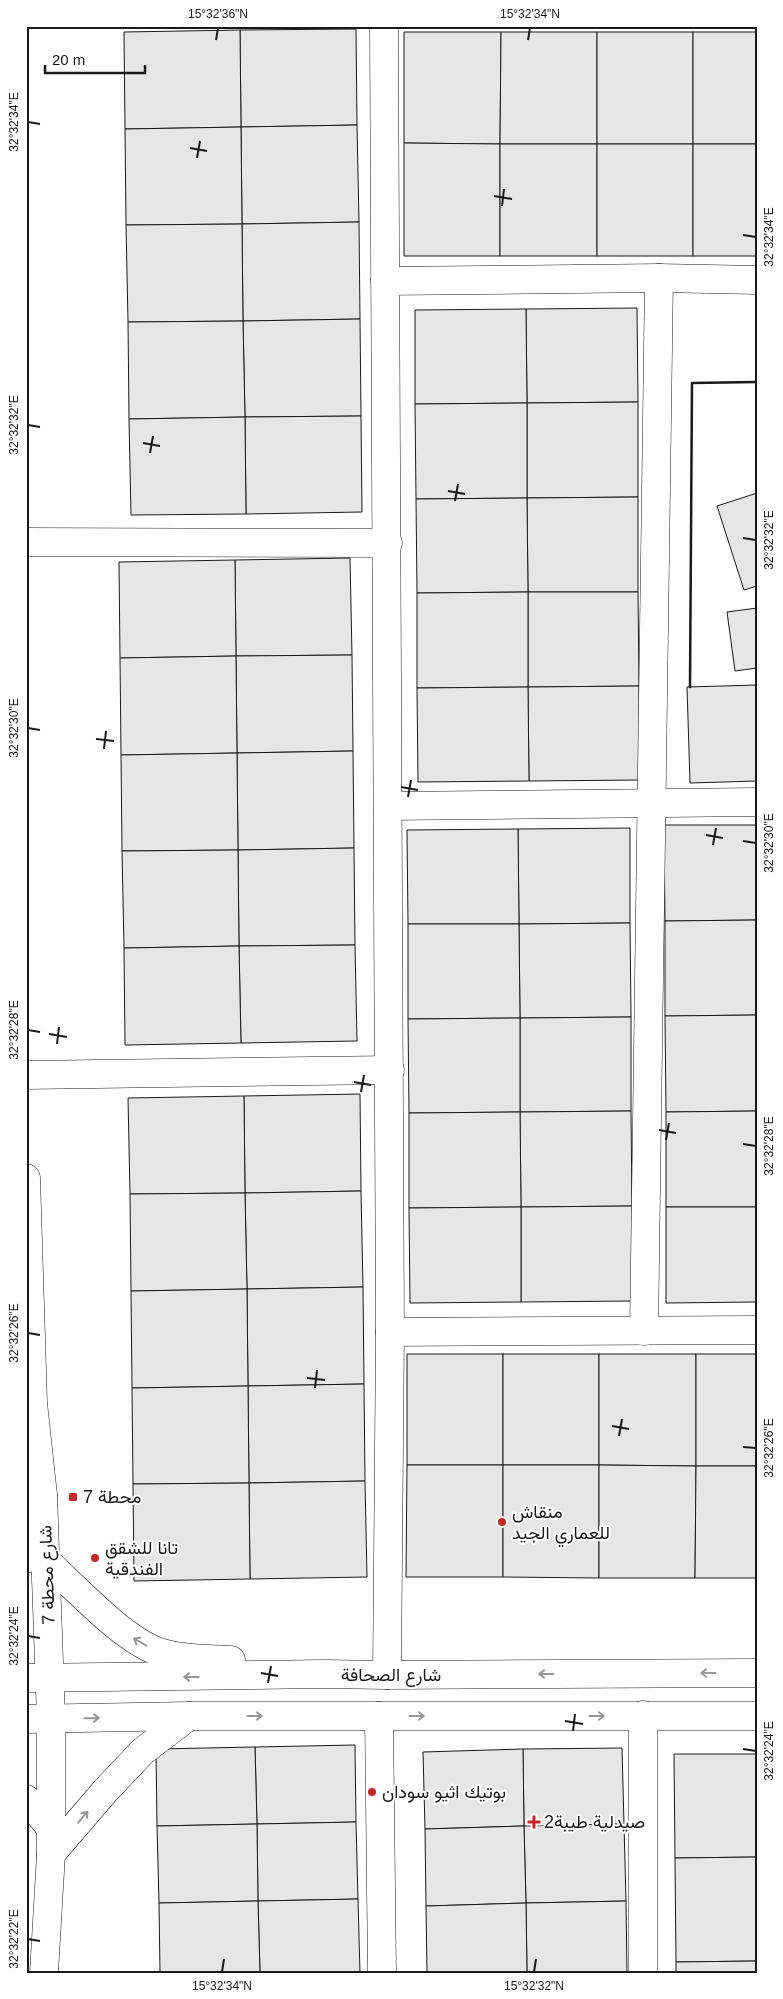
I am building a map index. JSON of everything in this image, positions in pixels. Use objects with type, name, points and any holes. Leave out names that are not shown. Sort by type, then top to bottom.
[{"type":"street","points":[[384,26],[390,1070],[387,1676]]},
{"type":"street","points":[[385,280],[659,278],[757,280]]},
{"type":"street","points":[[644,1331],[659,278]]},
{"type":"street","points":[[26,542],[388,542]]},
{"type":"street","points":[[389,806],[757,802]]},
{"type":"street","points":[[26,1075],[390,1070]]},
{"type":"street","name":"شارع محطة 7","points":[[26,1178],[33,1402],[44,1495],[36,1560],[39,1719],[51,1854],[44,1973]]},
{"type":"street","points":[[390,1332],[757,1330]]},
{"type":"street","points":[[36,1560],[138,1642],[160,1652],[198,1658],[281,1662],[324,1674]]},
{"type":"street","name":"شارع الصحافة","points":[[38,1678],[324,1674],[387,1676],[757,1673]]},
{"type":"street","points":[[39,1719],[189,1716],[757,1716]]},
{"type":"street","points":[[51,1854],[106,1790],[143,1751],[189,1716]]},
{"type":"street","points":[[379,1716],[382,1973]]},
{"type":"street","points":[[643,1716],[643,1973]]},
{"type":"street","points":[[26,1799],[50,1827]]},
{"type":"building","points":[[356,29],[357,125],[241,127],[240,30]]},
{"type":"building","points":[[240,30],[241,127],[125,129],[124,32]]},
{"type":"building","points":[[404,32],[501,32],[500,144],[404,143]]},
{"type":"building","points":[[501,32],[597,32],[597,144],[500,144]]},
{"type":"building","points":[[597,32],[693,32],[693,144],[597,144]]},
{"type":"building","points":[[693,32],[757,32],[757,144],[693,144]]},
{"type":"building","points":[[357,125],[359,222],[242,224],[241,127]]},
{"type":"building","points":[[241,127],[242,224],[126,225],[125,129]]},
{"type":"building","points":[[404,143],[500,144],[500,256],[404,256]]},
{"type":"building","points":[[500,144],[597,144],[597,256],[500,256]]},
{"type":"building","points":[[597,144],[693,144],[693,256],[597,256]]},
{"type":"building","points":[[693,144],[757,144],[757,256],[693,256]]},
{"type":"building","points":[[359,222],[360,319],[243,321],[242,224]]},
{"type":"building","points":[[242,224],[243,321],[128,322],[126,225]]},
{"type":"building","points":[[637,308],[638,402],[527,403],[526,309]]},
{"type":"building","points":[[526,309],[527,403],[415,404],[415,310]]},
{"type":"building","points":[[360,319],[361,416],[245,417],[243,321]]},
{"type":"building","points":[[243,321],[245,417],[129,419],[128,322]]},
{"type":"building","points":[[638,402],[638,497],[527,498],[527,403]]},
{"type":"building","points":[[527,403],[527,498],[416,499],[415,404]]},
{"type":"building","points":[[361,416],[362,512],[246,514],[245,417]]},
{"type":"building","points":[[245,417],[246,514],[131,515],[129,419]]},
{"type":"building","points":[[757,493],[757,586],[744,590],[717,506]]},
{"type":"building","points":[[638,497],[638,592],[528,592],[527,498]]},
{"type":"building","points":[[527,498],[528,592],[417,593],[416,499]]},
{"type":"building","points":[[350,558],[352,655],[236,656],[235,560]]},
{"type":"building","points":[[235,560],[236,656],[120,658],[119,562]]},
{"type":"building","points":[[528,592],[638,592],[639,686],[528,687]]},
{"type":"building","points":[[528,592],[528,687],[417,688],[417,593]]},
{"type":"building","points":[[757,608],[757,668],[735,671],[727,612]]},
{"type":"building","points":[[352,655],[353,751],[237,753],[236,656]]},
{"type":"building","points":[[236,656],[237,753],[121,755],[120,658]]},
{"type":"building","points":[[757,685],[757,781],[690,783],[687,687]]},
{"type":"building","points":[[639,686],[640,780],[529,781],[528,687]]},
{"type":"building","points":[[528,687],[529,781],[418,782],[417,688]]},
{"type":"building","points":[[353,751],[354,848],[238,850],[237,753]]},
{"type":"building","points":[[237,753],[238,850],[122,851],[121,755]]},
{"type":"building","points":[[664,825],[757,825],[757,920],[665,921]]},
{"type":"building","points":[[630,828],[630,923],[519,924],[518,829]]},
{"type":"building","points":[[518,829],[519,924],[408,924],[407,830]]},
{"type":"building","points":[[354,848],[355,945],[239,946],[238,850]]},
{"type":"building","points":[[238,850],[239,946],[124,948],[122,851]]},
{"type":"building","points":[[757,920],[757,1015],[665,1016],[665,921]]},
{"type":"building","points":[[630,923],[631,1017],[520,1018],[519,924]]},
{"type":"building","points":[[408,924],[519,924],[520,1018],[408,1019]]},
{"type":"building","points":[[355,945],[357,1041],[241,1043],[239,946]]},
{"type":"building","points":[[239,946],[241,1043],[125,1045],[124,948]]},
{"type":"building","points":[[757,1015],[757,1111],[666,1112],[665,1016]]},
{"type":"building","points":[[631,1017],[631,1111],[520,1112],[520,1018]]},
{"type":"building","points":[[520,1018],[520,1112],[409,1113],[408,1019]]},
{"type":"building","points":[[360,1094],[361,1191],[245,1193],[244,1096]]},
{"type":"building","points":[[244,1096],[245,1193],[130,1194],[128,1098]]},
{"type":"building","points":[[631,1111],[632,1206],[521,1207],[520,1112]]},
{"type":"building","points":[[757,1111],[757,1207],[666,1207],[666,1112]]},
{"type":"building","points":[[520,1112],[521,1207],[409,1208],[409,1113]]},
{"type":"building","points":[[361,1191],[363,1287],[247,1289],[245,1193]]},
{"type":"building","points":[[245,1193],[247,1289],[131,1291],[130,1194]]},
{"type":"building","points":[[632,1206],[632,1301],[521,1302],[521,1207]]},
{"type":"building","points":[[521,1207],[521,1302],[410,1303],[409,1208]]},
{"type":"building","points":[[666,1207],[757,1207],[757,1302],[666,1303]]},
{"type":"building","points":[[363,1287],[364,1384],[248,1386],[247,1289]]},
{"type":"building","points":[[247,1289],[248,1386],[132,1388],[131,1291]]},
{"type":"building","points":[[407,1354],[503,1354],[503,1465],[407,1465]]},
{"type":"building","points":[[503,1354],[599,1354],[599,1465],[503,1465]]},
{"type":"building","points":[[599,1354],[696,1354],[696,1466],[599,1465]]},
{"type":"building","points":[[696,1354],[757,1354],[757,1466],[696,1466]]},
{"type":"building","points":[[364,1384],[365,1481],[249,1483],[248,1386]]},
{"type":"building","points":[[248,1386],[249,1483],[133,1484],[132,1388]]},
{"type":"building","points":[[407,1465],[503,1465],[503,1577],[406,1577]]},
{"type":"building","points":[[503,1465],[599,1465],[599,1578],[503,1577]]},
{"type":"building","points":[[599,1465],[696,1466],[695,1578],[599,1578]]},
{"type":"building","points":[[696,1466],[757,1466],[757,1578],[695,1578]]},
{"type":"building","points":[[365,1481],[367,1577],[250,1579],[249,1483]]},
{"type":"building","points":[[249,1483],[250,1579],[134,1581],[133,1484]]},
{"type":"building","points":[[355,1745],[356,1822],[257,1824],[255,1747]]},
{"type":"building","points":[[255,1747],[257,1824],[157,1826],[156,1749]]},
{"type":"building","points":[[622,1748],[624,1824],[524,1826],[523,1749]]},
{"type":"building","points":[[523,1749],[524,1826],[425,1829],[423,1752]]},
{"type":"building","points":[[674,1754],[757,1754],[757,1857],[675,1858]]},
{"type":"building","points":[[356,1822],[358,1899],[258,1901],[257,1824]]},
{"type":"building","points":[[257,1824],[258,1901],[159,1903],[157,1826]]},
{"type":"building","points":[[624,1824],[626,1901],[526,1903],[524,1826]]},
{"type":"building","points":[[524,1826],[526,1903],[426,1906],[425,1829]]},
{"type":"building","points":[[757,1857],[757,1961],[676,1962],[675,1858]]},
{"type":"building","points":[[358,1899],[360,1973],[260,1973],[258,1901]]},
{"type":"building","points":[[258,1901],[260,1973],[160,1973],[159,1903]]},
{"type":"building","points":[[626,1901],[627,1973],[527,1973],[526,1903]]},
{"type":"building","points":[[526,1903],[527,1973],[427,1973],[426,1906]]},
{"type":"building","points":[[757,1961],[757,1973],[676,1973],[676,1962]]},
{"type":"wall","points":[[690,687],[692,383],[757,382]]},
{"type":"place","name":"محطة 7","points":[[73,1497]]},
{"type":"place","name":"منقاش للعماري الجيد","points":[[502,1522]]},
{"type":"place","name":"تانا للشقق الفندقية","points":[[95,1558]]},
{"type":"place","name":"بوتيك اثيو سودان","points":[[372,1792]]},
{"type":"place","name":"صيدلية طيبة2","points":[[534,1822]]}]
